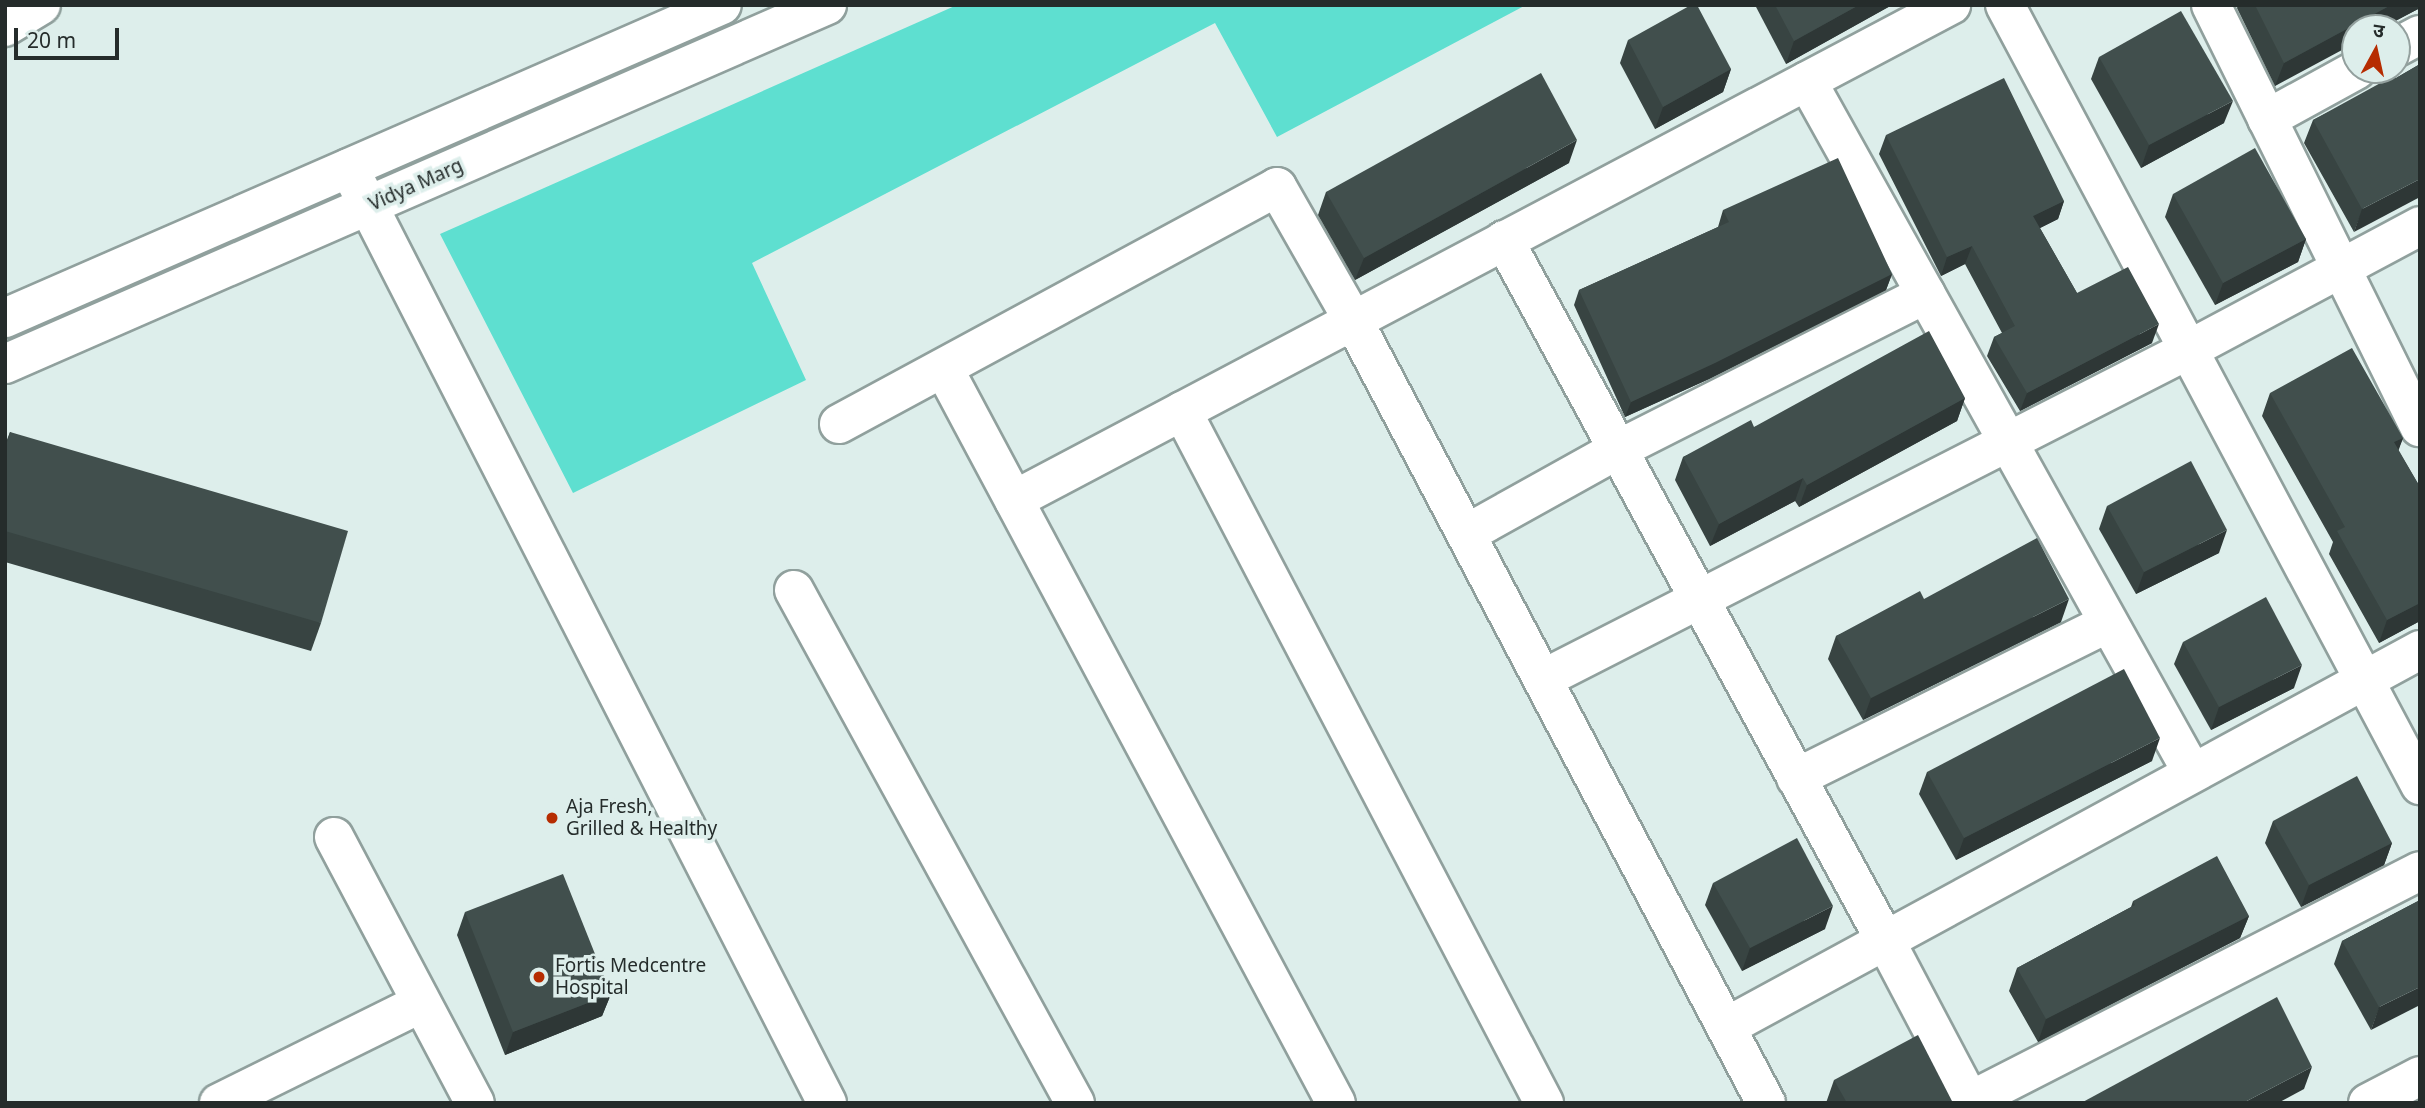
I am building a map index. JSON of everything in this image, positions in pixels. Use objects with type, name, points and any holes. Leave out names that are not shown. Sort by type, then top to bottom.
[{"type":"street","points":[[5,27],[41,5]]},
{"type":"street","points":[[5,318],[722,5]]},
{"type":"street","name":"Vidya Marg","points":[[5,364],[827,5]]},
{"type":"street","points":[[1014,500],[1951,5]]},
{"type":"street","points":[[2004,5],[2420,785]]},
{"type":"street","points":[[2211,5],[2420,427]]},
{"type":"street","points":[[2267,119],[2341,78]]},
{"type":"street","points":[[1807,81],[2192,772]]},
{"type":"street","points":[[349,168],[827,1103]]},
{"type":"street","points":[[839,424],[1277,187],[1353,320],[1766,1103]]},
{"type":"street","points":[[1543,679],[2188,349],[2420,226]]},
{"type":"street","points":[[1504,240],[1885,940],[1970,1102],[2420,871]]},
{"type":"street","points":[[1466,534],[1617,450],[1926,294]]},
{"type":"street","points":[[944,369],[1336,1103]]},
{"type":"street","points":[[1182,411],[1544,1103]]},
{"type":"street","points":[[794,590],[1075,1103]]},
{"type":"street","points":[[1796,778],[2108,623]]},
{"type":"street","points":[[1726,1027],[2420,650]]},
{"type":"street","points":[[334,836],[475,1103]]},
{"type":"street","points":[[222,1102],[421,1003]]},
{"type":"street","points":[[2368,1103],[2420,1076]]},
{"type":"green space","points":[[957,5],[1526,5],[1277,137],[1215,23],[752,263],[806,380],[573,493],[440,234]]},
{"type":"building","points":[[1691,5],[1697,5],[1731,69],[1663,107],[1628,40]]},
{"type":"building","points":[[1775,5],[1859,5],[1794,41]]},
{"type":"building","points":[[2255,5],[2391,5],[2374,14],[2341,14],[2341,32],[2284,63]]},
{"type":"building","points":[[2181,11],[2233,101],[2149,145],[2099,57]]},
{"type":"building","points":[[2420,64],[2420,179],[2362,209],[2313,120],[2379,84],[2411,84],[2411,69]]},
{"type":"building","points":[[1541,73],[1577,140],[1364,258],[1326,192]]},
{"type":"building","points":[[2004,78],[2064,201],[2033,216],[2077,293],[2128,267],[2159,324],[2027,393],[1994,337],[2015,326],[1972,246],[1947,257],[1886,135]]},
{"type":"building","points":[[2255,148],[2306,239],[2223,283],[2173,194]]},
{"type":"building","points":[[1838,158],[1892,274],[1631,402],[1579,290],[1729,222],[1723,210]]},
{"type":"building","points":[[1929,331],[1965,398],[1807,485],[1803,478],[1719,524],[1683,457],[1751,420],[1754,427]]},
{"type":"building","points":[[2352,348],[2403,438],[2394,442],[2420,487],[2420,603],[2387,620],[2337,531],[2345,527],[2270,393]]},
{"type":"building","points":[[10,432],[348,531],[321,623],[5,531],[5,448]]},
{"type":"building","points":[[2191,461],[2227,530],[2144,572],[2107,506]]},
{"type":"building","points":[[2037,538],[2069,599],[1871,698],[1836,636],[1920,591],[1924,599]]},
{"type":"building","points":[[2266,597],[2302,665],[2219,707],[2183,642]]},
{"type":"building","points":[[2124,669],[2160,738],[1964,838],[1927,772]]},
{"type":"building","points":[[2357,776],[2392,843],[2309,885],[2273,821]]},
{"type":"building","points":[[1797,838],[1833,906],[1750,948],[1713,883]]},
{"type":"building","points":[[2217,856],[2249,916],[2046,1019],[2017,968],[2135,905],[2133,901]]},
{"type":"building","points":[[563,874],[611,994],[513,1032],[465,912]]},
{"type":"building","points":[[2420,900],[2420,987],[2379,1007],[2342,941]]},
{"type":"building","points":[[2277,997],[2312,1067],[2243,1103],[2081,1103]]},
{"type":"building","points":[[1918,1035],[1953,1103],[1847,1103],[1834,1080]]},
{"type":"place","name":"Aja Fresh, Grilled & Healthy","points":[[552,818]]},
{"type":"place","name":"Fortis Medcentre Hospital","points":[[539,977]]}]
